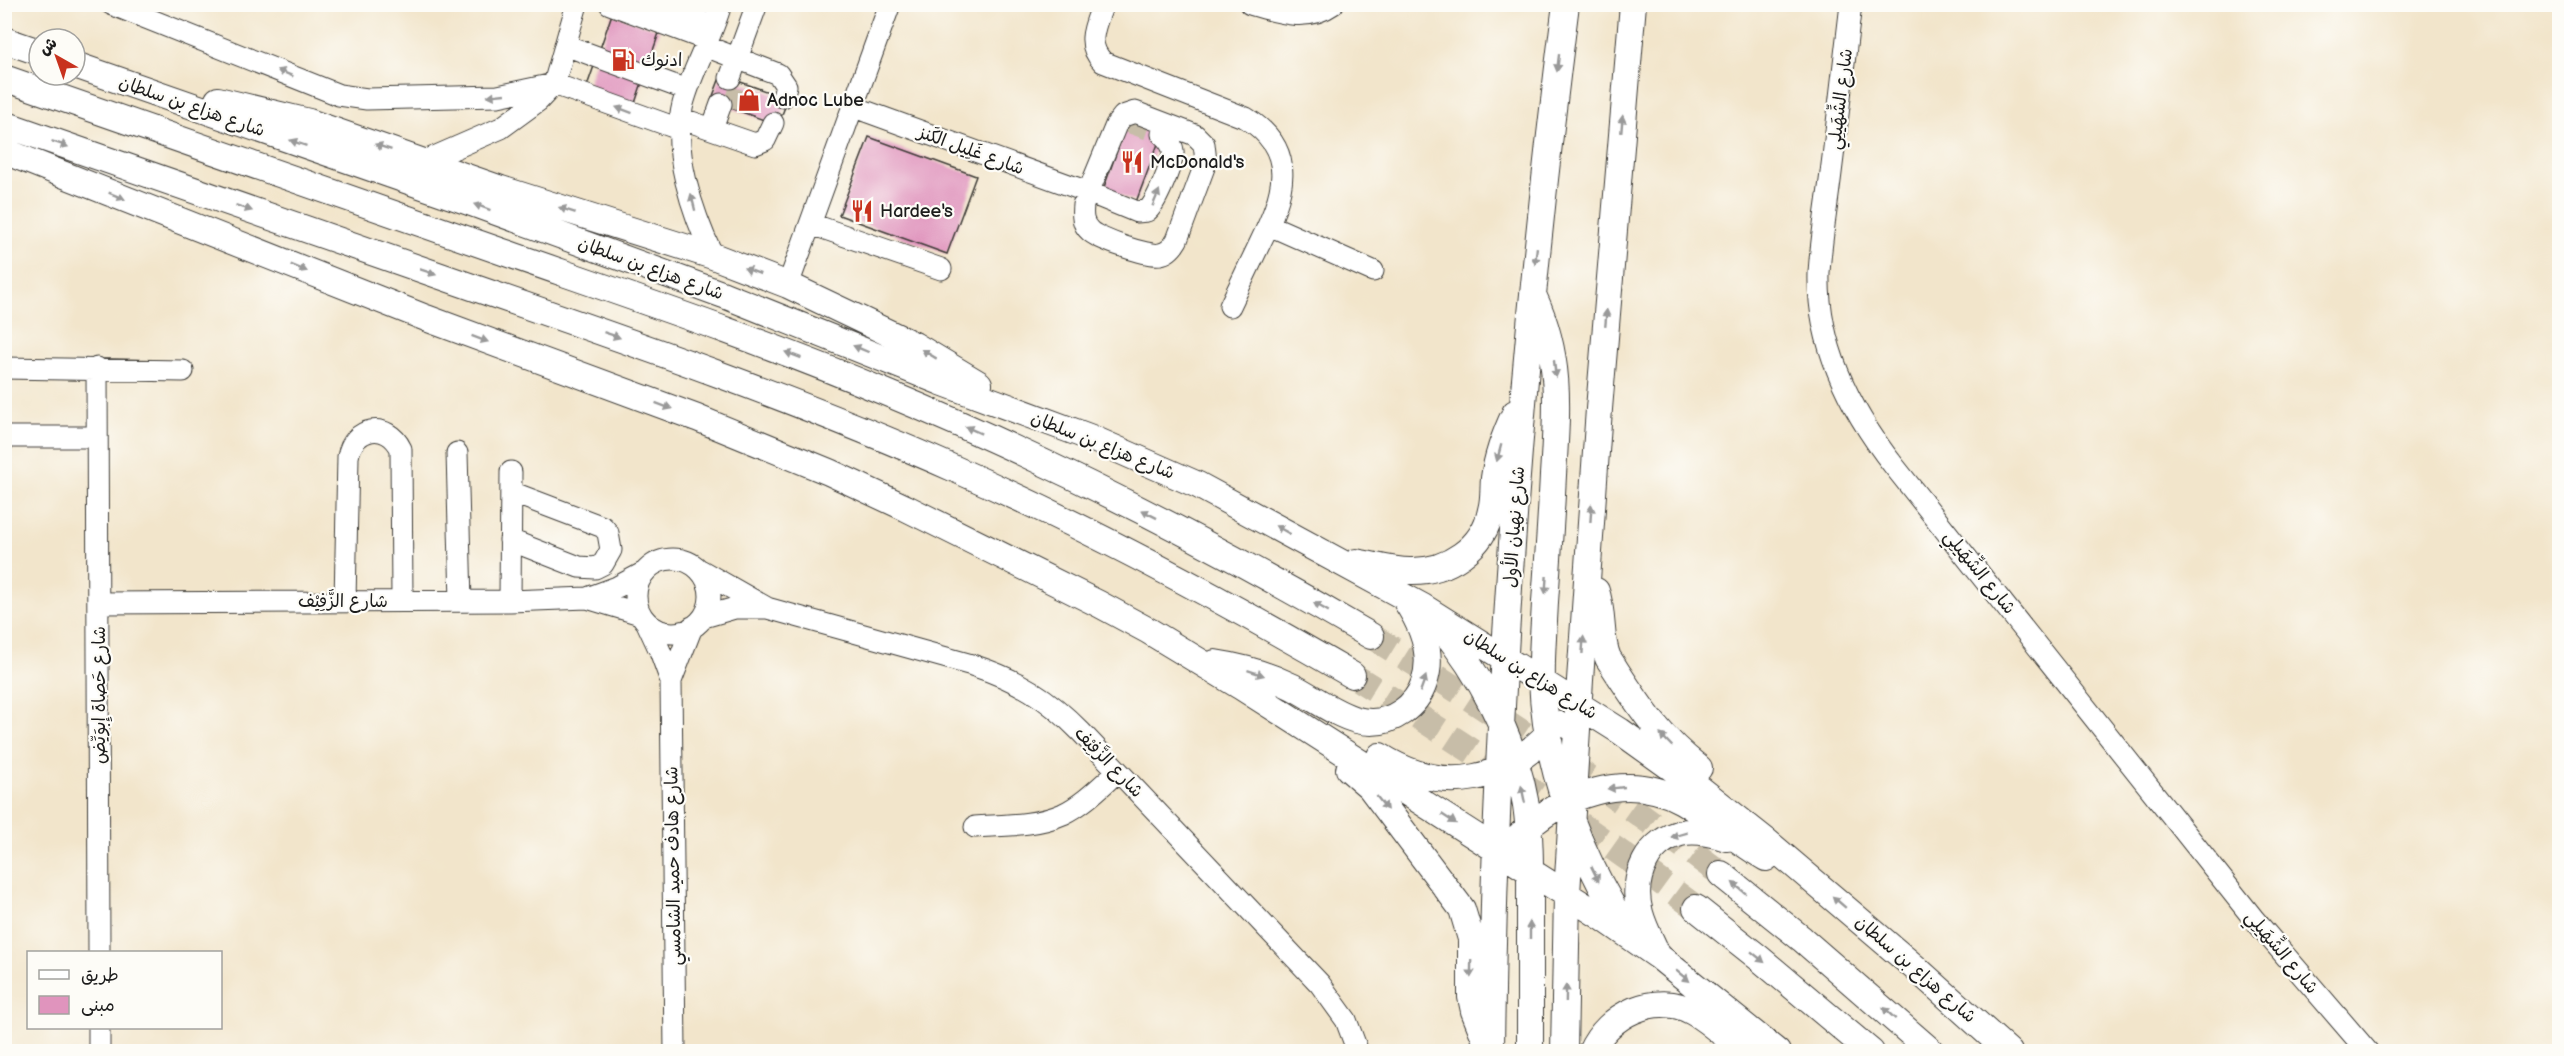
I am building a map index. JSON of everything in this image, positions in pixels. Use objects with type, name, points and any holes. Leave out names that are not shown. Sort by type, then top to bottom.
[{"type":"main road","name":"شارع نهيان الأول","points":[[1491,1050],[1498,857],[1506,765],[1500,720],[1503,657],[1532,294],[1566,4]]},
{"type":"main road","points":[[1564,1052],[1570,807],[1577,694],[1588,571],[1599,398],[1633,4]]},
{"type":"main road","points":[[4,40],[27,48]]},
{"type":"main road","points":[[87,68],[309,122],[501,189],[713,256],[788,285],[914,345],[1033,416]]},
{"type":"main road","name":"شارع هزاع بن سلطان","points":[[87,69],[597,248],[724,295],[941,382],[1089,437],[1187,480],[1423,607],[1542,680],[1577,694],[1817,883],[2009,1052]]},
{"type":"main road","name":"شارع هزاع بن سلطان","points":[[4,78],[711,324],[877,388],[975,430],[1136,507],[1284,586],[1371,636]]},
{"type":"main road","points":[[4,124],[697,365],[872,433],[1126,550],[1212,595],[1352,675]]},
{"type":"main road","points":[[4,151],[426,318],[697,418],[829,472],[1100,604],[1240,686],[1498,857],[1530,871],[1629,935],[1777,1052]]},
{"type":"main road","points":[[1532,294],[1548,331],[1557,390],[1542,680],[1549,734],[1570,807],[1593,873],[1629,935]]},
{"type":"main road","points":[[1334,558],[1399,571],[1420,571],[1449,563],[1470,549],[1490,519],[1501,446],[1523,400]]},
{"type":"main road","points":[[1588,571],[1599,599],[1604,649],[1644,713],[1664,738],[1723,788],[1766,841]]},
{"type":"main road","points":[[1199,661],[1224,664],[1271,678],[1357,721],[1389,719],[1408,708],[1415,700],[1421,691],[1427,670],[1422,632],[1401,595]]},
{"type":"main road","points":[[1423,607],[1464,657],[1500,720]]},
{"type":"main road","points":[[1240,686],[1306,712],[1394,765],[1422,777],[1453,781],[1506,765],[1549,734],[1577,694]]},
{"type":"main road","points":[[1240,686],[1294,733],[1361,778],[1457,900],[1470,929],[1474,1011],[1491,1050]]},
{"type":"main road","points":[[1506,765],[1528,826],[1530,1052]]},
{"type":"main road","points":[[1498,857],[1528,826],[1615,788],[1642,788],[1681,801],[1775,864],[1817,883]]},
{"type":"main road","points":[[1658,956],[1640,913],[1638,897],[1639,876],[1646,858],[1660,843],[1678,834],[1698,831],[1736,840]]},
{"type":"main road","points":[[1721,874],[1802,939],[1932,1052]]},
{"type":"main road","points":[[1696,908],[1871,1052]]},
{"type":"main road","points":[[1591,1052],[1599,1036],[1616,1020],[1647,1006],[1658,1004],[1681,1006],[1691,1011],[1745,1052]]},
{"type":"street","points":[[111,4],[339,95],[366,99],[498,96],[554,84],[680,124],[718,131],[751,143],[758,143],[767,137],[772,123]]},
{"type":"street","points":[[423,162],[501,128],[524,114],[554,84],[577,4]]},
{"type":"street","points":[[610,4],[708,37]]},
{"type":"street","points":[[656,4],[708,37],[740,71],[782,78],[786,86],[783,97]]},
{"type":"street","points":[[713,256],[699,227],[693,203],[682,156],[680,124],[687,90],[721,4]]},
{"type":"street","points":[[740,71],[757,4]]},
{"type":"street","points":[[788,285],[890,4]]},
{"type":"street","points":[[1103,4],[1092,33],[1093,49],[1103,62],[1246,118],[1269,136],[1276,148],[1283,177],[1281,191],[1269,225],[1230,306]]},
{"type":"street","points":[[1250,4],[1303,16],[1321,11],[1333,4]]},
{"type":"street","name":"شارع الشِّهَيلِي","points":[[1851,4],[1820,273],[1820,299],[1826,331],[1847,394],[1882,451],[2253,918],[2368,1052]]},
{"type":"street","points":[[565,45],[687,90]]},
{"type":"street","points":[[718,131],[727,107]]},
{"type":"street","name":"شارع غَلِيل الكَنز","points":[[854,107],[1137,212],[1147,211],[1154,203],[1173,153],[1170,142],[1162,134]]},
{"type":"street","points":[[1141,113],[1195,135],[1204,144],[1206,162],[1174,245],[1163,254],[1150,255],[1095,235],[1085,225],[1083,219],[1083,205],[1088,192],[1129,114],[1141,113]]},
{"type":"street","points":[[811,224],[941,269]]},
{"type":"street","points":[[1269,225],[1373,271]]},
{"type":"street","points":[[4,368],[183,371]]},
{"type":"street","name":"شارع حَصاة إِبوَيِّض","points":[[97,368],[99,951]]},
{"type":"street","points":[[345,601],[349,450],[358,437],[364,433],[380,431],[398,442],[402,456],[402,601]]},
{"type":"street","points":[[4,437],[97,437]]},
{"type":"street","points":[[457,453],[461,601]]},
{"type":"street","points":[[510,540],[586,568],[603,564],[611,550],[608,534],[603,527],[511,482],[510,540],[510,601]]},
{"type":"street","points":[[677,559],[694,564],[700,570],[709,586],[710,595],[698,622],[677,633],[668,633],[660,631],[643,617],[636,597],[637,588],[645,572],[659,561],[677,559]]},
{"type":"street","name":"شارع الزَّفِيْف","points":[[700,570],[767,608],[1003,675],[1032,689],[1058,709],[1320,984],[1346,1020],[1358,1052]]},
{"type":"street","name":"شارع الزَّفِيْف","points":[[98,603],[510,601],[587,598],[617,587],[645,572]]},
{"type":"street","name":"شارع الزَّفِيْف","points":[[587,598],[643,617]]},
{"type":"street","name":"شارع الزَّفِيْف","points":[[698,622],[735,608],[767,608]]},
{"type":"street","name":"شارع هادف حميد الشامسي","points":[[643,617],[660,651],[671,681],[675,1052]]},
{"type":"street","name":"شارع هادف حميد الشامسي","points":[[671,681],[698,622]]},
{"type":"street","points":[[975,827],[1039,821],[1063,814],[1084,801],[1118,771]]},
{"type":"street","points":[[99,1029],[99,1052]]},
{"type":"building","name":"ادنوك","points":[[612,14],[660,30],[634,106],[586,89]]},
{"type":"building","name":"Adnoc Lube","points":[[721,75],[788,99],[778,125],[711,101]]},
{"type":"building","name":"McDonald's","points":[[1130,115],[1164,128],[1136,202],[1103,190]]},
{"type":"building","points":[[869,137],[976,176],[947,254],[839,215]]},
{"type":"tunnel","points":[[733,109],[742,83]]},
{"type":"tunnel","points":[[1128,122],[1162,134]]},
{"type":"tunnel","points":[[1371,636],[1461,692],[1549,751],[1636,811],[1721,874]]},
{"type":"tunnel","points":[[1352,675],[1527,788],[1696,908]]},
{"type":"place","name":"ادنوك","points":[[623,60]]},
{"type":"place","name":"Adnoc Lube","points":[[749,100]]},
{"type":"place","name":"McDonald's","points":[[1132,162]]},
{"type":"place","name":"Hardee's","points":[[862,211]]}]
